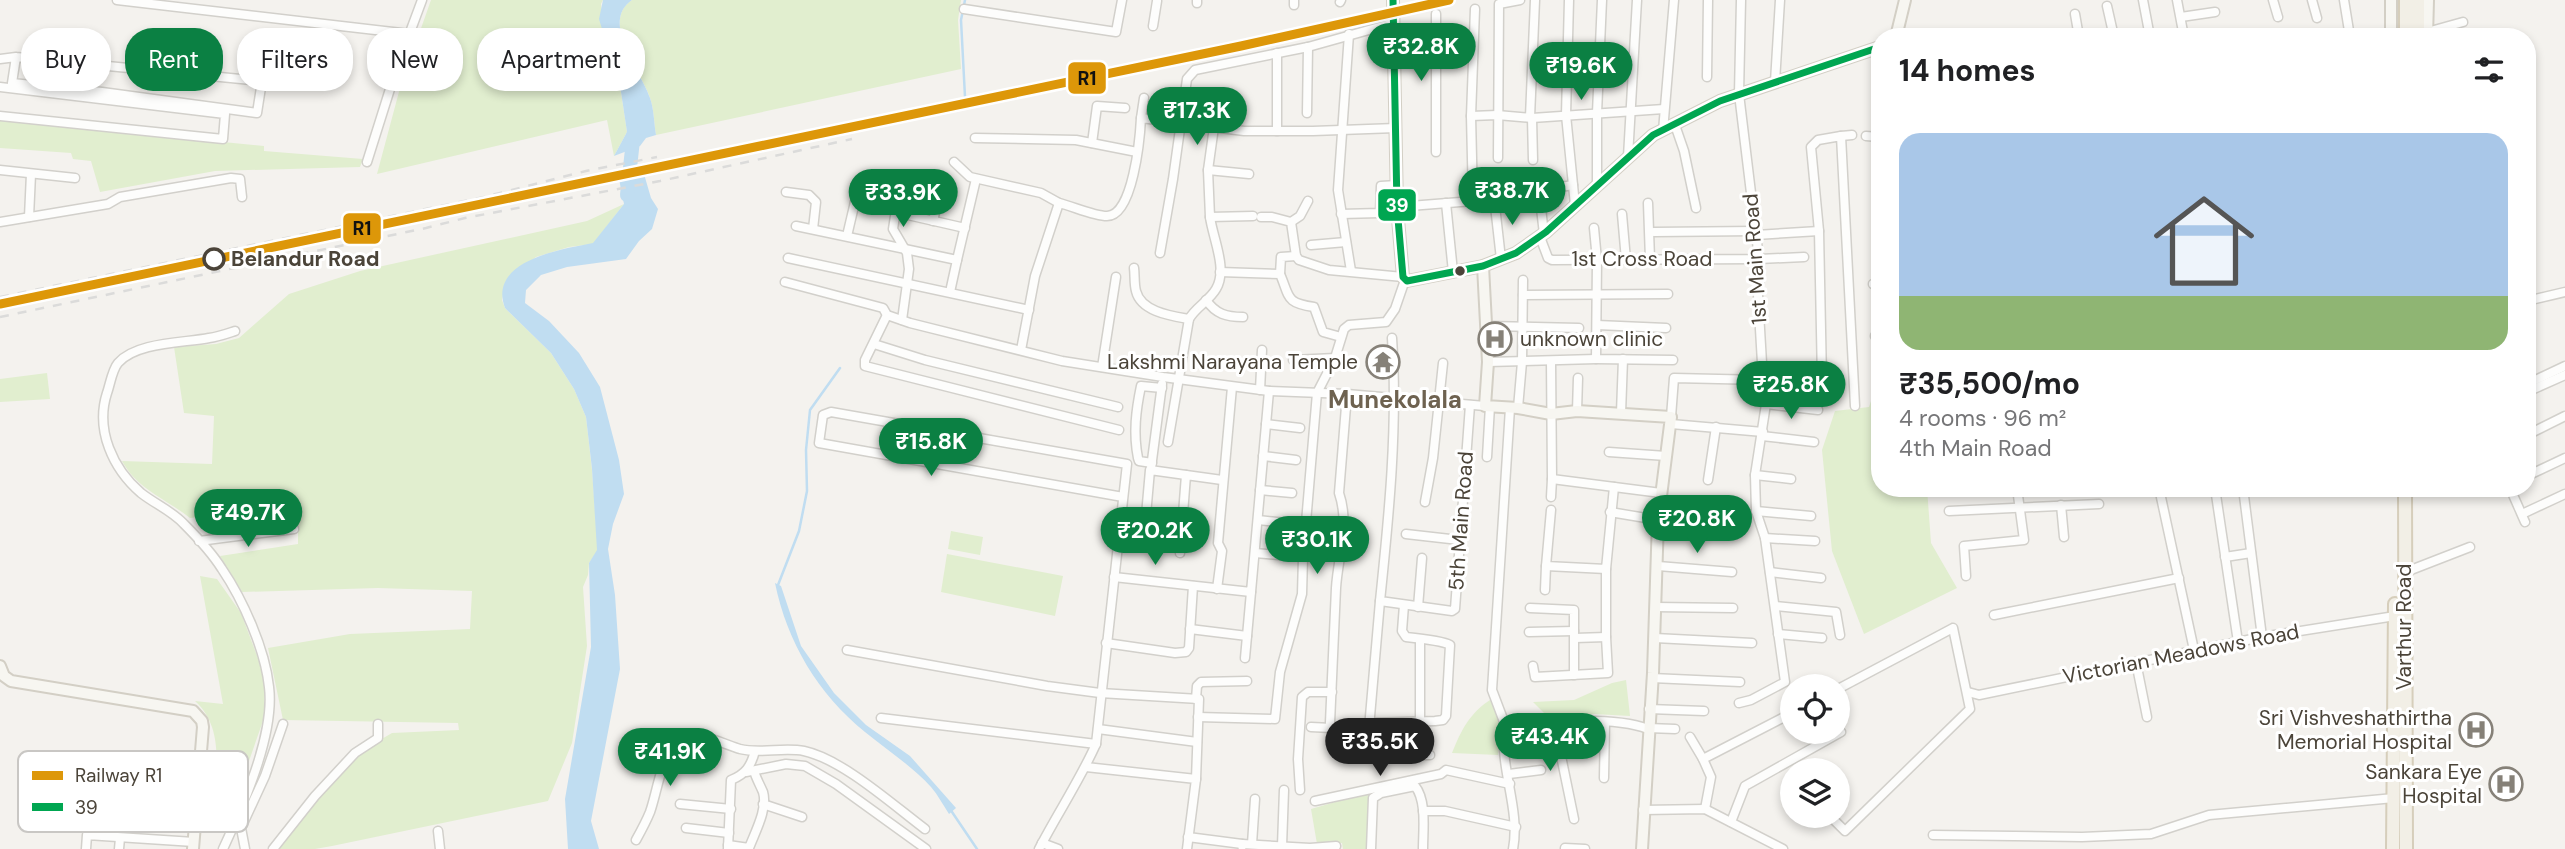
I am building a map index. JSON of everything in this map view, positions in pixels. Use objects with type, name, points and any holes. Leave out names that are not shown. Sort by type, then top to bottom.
[{"type":"main road","points":[[2406,0],[2406,28]]},
{"type":"main road","points":[[2418,0],[2423,28]]},
{"type":"main road","name":"Varthur Road","points":[[2393,849],[2397,497]]},
{"type":"main road","name":"Varthur Road","points":[[2405,497],[2406,849]]},
{"type":"street","points":[[117,0],[367,29]]},
{"type":"street","points":[[412,28],[422,0]]},
{"type":"street","points":[[964,9],[1116,32],[1122,0]]},
{"type":"street","points":[[1153,26],[1155,0]]},
{"type":"street","points":[[1198,717],[1275,719],[1280,672],[1302,594],[1317,393],[1335,358],[1347,326],[1386,322],[1395,309],[1405,279],[1397,186],[1393,0]]},
{"type":"street","points":[[1498,158],[1499,4],[1520,0]]},
{"type":"street","points":[[1533,160],[1531,117],[1535,0]]},
{"type":"street","points":[[1569,0],[1566,115],[1576,205]]},
{"type":"street","points":[[1597,187],[1602,0]]},
{"type":"street","points":[[1628,157],[1636,0]]},
{"type":"street","points":[[1663,131],[1674,0]]},
{"type":"street","points":[[1707,77],[1709,0]]},
{"type":"street","name":"1st Main Road","points":[[1671,420],[1674,378],[1763,380],[1758,295],[1759,259],[1739,94],[1741,0]]},
{"type":"street","points":[[1775,82],[1780,0]]},
{"type":"street","points":[[1898,28],[1905,0]]},
{"type":"street","points":[[2143,0],[2148,28]]},
{"type":"street","points":[[2177,0],[2183,28]]},
{"type":"street","points":[[2273,0],[2278,17]]},
{"type":"street","points":[[2312,0],[2316,18]]},
{"type":"street","points":[[2344,0],[2349,28]]},
{"type":"street","points":[[2391,0],[2392,28]]},
{"type":"street","points":[[2425,28],[2428,0]]},
{"type":"street","points":[[2107,6],[2112,28]]},
{"type":"street","points":[[1473,201],[1471,116],[1475,9]]},
{"type":"street","points":[[2181,17],[2215,12]]},
{"type":"street","points":[[1436,14],[1436,152]]},
{"type":"street","points":[[2075,14],[2077,28]]},
{"type":"street","points":[[2445,28],[2463,22]]},
{"type":"street","points":[[1160,253],[1187,79],[1195,70],[1308,47],[1394,23]]},
{"type":"street","points":[[1349,34],[1338,190],[1351,271]]},
{"type":"street","points":[[1307,113],[1308,47]]},
{"type":"street","points":[[1291,222],[1298,260],[1329,270],[1405,279],[1483,266],[1516,253],[1542,236],[1653,135],[1702,109],[1739,94],[1871,50]]},
{"type":"street","points":[[1276,53],[1277,131]]},
{"type":"street","points":[[0,59],[16,57],[262,81],[257,113],[12,83],[16,57]]},
{"type":"street","points":[[0,87],[225,114],[223,139],[0,116]]},
{"type":"street","points":[[367,162],[389,91]]},
{"type":"street","points":[[954,162],[970,177],[1041,193],[1059,203],[1108,216],[1118,212],[1126,201],[1137,152],[1144,98]]},
{"type":"street","points":[[1092,143],[1097,106],[1125,108]]},
{"type":"street","points":[[1471,116],[1531,117],[1664,109]]},
{"type":"street","points":[[1141,118],[1277,131],[1396,128]]},
{"type":"street","points":[[1675,125],[1684,151],[1696,208]]},
{"type":"street","points":[[1168,442],[1189,319],[1217,288],[1220,272],[1219,253],[1213,239],[1210,217],[1208,170],[1214,127]]},
{"type":"street","points":[[1822,380],[1819,231],[1811,147],[1818,140],[1852,135]]},
{"type":"street","points":[[1841,136],[1855,406]]},
{"type":"street","points":[[1866,136],[1871,136]]},
{"type":"street","points":[[975,138],[1076,140],[1137,152]]},
{"type":"street","points":[[0,170],[75,178]]},
{"type":"street","points":[[1208,170],[1249,174]]},
{"type":"street","points":[[29,217],[31,174]]},
{"type":"street","points":[[0,222],[108,204],[120,197],[231,178],[240,179],[242,197]]},
{"type":"street","points":[[950,292],[976,179]]},
{"type":"street","points":[[933,221],[942,182]]},
{"type":"street","points":[[902,320],[909,269],[904,249],[893,229],[905,185]]},
{"type":"street","points":[[1340,215],[1380,213],[1381,186],[1397,186]]},
{"type":"street","points":[[1398,207],[1473,201],[1573,186]]},
{"type":"street","points":[[847,236],[858,189]]},
{"type":"street","points":[[1539,191],[1542,236]]},
{"type":"street","points":[[786,192],[809,195],[816,202],[813,229]]},
{"type":"street","points":[[1494,197],[1501,259]]},
{"type":"street","points":[[1291,222],[1300,216],[1308,201]]},
{"type":"street","points":[[1021,350],[1035,276],[1059,203]]},
{"type":"street","points":[[1446,203],[1453,272]]},
{"type":"street","points":[[1648,203],[1650,259]]},
{"type":"street","points":[[899,213],[965,228]]},
{"type":"street","points":[[1622,214],[1626,260]]},
{"type":"street","points":[[1210,217],[1272,216],[1291,222]]},
{"type":"street","points":[[796,226],[957,260]]},
{"type":"street","points":[[1594,228],[1597,260],[1596,359]]},
{"type":"street","points":[[1654,232],[1819,231]]},
{"type":"street","name":"1st Cross Road","points":[[1542,236],[1548,258],[1552,260],[1804,257]]},
{"type":"street","points":[[1311,245],[1346,242]]},
{"type":"street","points":[[1296,256],[1281,257],[1280,274],[1288,299],[1300,306],[1314,307],[1323,332],[1341,337]]},
{"type":"street","points":[[788,258],[1029,310]]},
{"type":"street","points":[[1483,266],[1488,362],[1487,457]]},
{"type":"street","points":[[1135,268],[1135,291],[1140,299],[1165,315],[1189,319]]},
{"type":"street","points":[[1220,272],[1280,274]]},
{"type":"street","points":[[1102,367],[1116,276]]},
{"type":"street","points":[[1513,849],[1516,828],[1503,746],[1506,727],[1492,690],[1514,408],[1522,362],[1523,280]]},
{"type":"street","points":[[785,282],[883,308],[887,316],[1062,361],[1150,375],[1232,387],[1514,408],[1551,414],[1577,411],[1621,413],[1814,442]]},
{"type":"street","points":[[2536,299],[2565,292]]},
{"type":"street","points":[[1523,295],[1668,294]]},
{"type":"street","points":[[1206,300],[1213,309],[1226,317],[1243,317]]},
{"type":"street","points":[[887,316],[864,360],[865,366],[1119,430]]},
{"type":"street","points":[[1597,325],[1666,328]]},
{"type":"street","points":[[1487,326],[1579,328]]},
{"type":"street","points":[[235,331],[208,339],[171,342],[129,355],[117,364],[104,403],[104,422],[107,443],[121,473],[143,495],[185,524],[222,568],[246,612],[269,686],[270,720],[248,788]]},
{"type":"street","points":[[1392,338],[1394,398],[1387,532],[1368,751],[1371,756],[1430,755]]},
{"type":"street","points":[[874,344],[938,363],[1118,407]]},
{"type":"street","points":[[1245,658],[1266,424],[1262,350]]},
{"type":"street","points":[[1293,360],[1335,358]]},
{"type":"street","points":[[1621,413],[1623,359]]},
{"type":"street","points":[[1488,362],[1674,360]]},
{"type":"street","points":[[1551,361],[1551,497]]},
{"type":"street","points":[[1425,502],[1443,363]]},
{"type":"street","points":[[2536,380],[2565,366]]},
{"type":"street","points":[[1148,386],[1150,375]]},
{"type":"street","points":[[2536,388],[2565,375]]},
{"type":"street","points":[[1144,538],[1163,377]]},
{"type":"street","points":[[1577,411],[1578,378]]},
{"type":"street","points":[[1162,388],[1141,386],[1134,430],[1138,458],[1151,466],[1222,480]]},
{"type":"street","points":[[1217,589],[1222,551],[1218,543],[1222,480],[1232,387]]},
{"type":"street","points":[[1332,728],[1336,586],[1344,507],[1339,493],[1347,394]]},
{"type":"street","points":[[1738,703],[1751,700],[1785,682],[1765,538],[1756,511],[1755,475],[1766,404],[1818,410]]},
{"type":"street","name":"5th Main Road","points":[[1380,601],[1455,609],[1470,405]]},
{"type":"street","points":[[1058,849],[1040,846],[1086,767],[1096,744],[1127,464],[831,412],[823,415],[819,428],[819,443],[1123,498]]},
{"type":"street","points":[[2536,430],[2565,416]]},
{"type":"street","points":[[1642,849],[1655,638],[1658,524],[1671,420]]},
{"type":"street","points":[[1266,424],[1300,428]]},
{"type":"street","points":[[1709,480],[1716,428]]},
{"type":"street","points":[[1609,452],[1666,456]]},
{"type":"street","points":[[1263,456],[1296,460]]},
{"type":"street","points":[[2536,472],[2565,457]]},
{"type":"street","points":[[1180,554],[1186,475]]},
{"type":"street","points":[[1755,475],[1791,478]]},
{"type":"street","points":[[1552,479],[1661,493]]},
{"type":"street","points":[[1533,666],[1535,677],[1608,673],[1605,637],[1606,569],[1614,487]]},
{"type":"street","points":[[1260,490],[1292,493]]},
{"type":"street","points":[[2514,497],[2523,518],[2565,494]]},
{"type":"street","points":[[1966,576],[1964,546],[2024,540],[2018,497]]},
{"type":"street","points":[[2161,497],[2194,650]]},
{"type":"street","points":[[2216,497],[2238,642]]},
{"type":"street","points":[[2244,497],[2262,637]]},
{"type":"street","points":[[1949,511],[2099,504]]},
{"type":"street","points":[[2062,505],[2064,537]]},
{"type":"street","points":[[1545,590],[1551,510]]},
{"type":"street","points":[[1756,511],[1811,516]]},
{"type":"street","points":[[1610,512],[1658,524],[1728,531]]},
{"type":"street","points":[[1258,520],[1287,523]]},
{"type":"street","points":[[199,541],[293,529]]},
{"type":"street","points":[[1406,534],[1458,540]]},
{"type":"street","points":[[1765,538],[1815,541]]},
{"type":"street","points":[[2403,573],[2470,547]]},
{"type":"street","points":[[1255,553],[1291,556]]},
{"type":"street","points":[[2225,557],[2251,553]]},
{"type":"street","points":[[1418,607],[1423,558]]},
{"type":"street","points":[[1546,566],[1606,569]]},
{"type":"street","points":[[1658,566],[1732,572]]},
{"type":"street","points":[[1770,572],[1821,578]]},
{"type":"street","points":[[1114,577],[1251,592]]},
{"type":"street","points":[[1994,615],[2179,578]]},
{"type":"street","points":[[1106,643],[1183,653],[1189,648],[1193,586]]},
{"type":"street","points":[[1311,727],[1332,728],[1443,720],[1446,716],[1449,643],[1420,641],[1403,634],[1404,605]]},
{"type":"street","points":[[1776,606],[1836,612],[1840,635]]},
{"type":"street","points":[[1656,607],[1733,608]]},
{"type":"street","points":[[1530,608],[1574,610],[1574,675]]},
{"type":"street","name":"Victorian Meadows Road","points":[[1968,692],[1979,695],[2262,637],[2395,616]]},
{"type":"street","points":[[1850,683],[1953,628],[1970,709],[1850,826]]},
{"type":"street","points":[[1190,629],[1247,636]]},
{"type":"street","points":[[1529,632],[1605,637]]},
{"type":"street","points":[[1778,634],[1822,638]]},
{"type":"street","points":[[1655,638],[1752,643]]},
{"type":"street","points":[[1420,641],[1420,722]]},
{"type":"street","points":[[847,650],[985,677],[1100,693],[1199,699],[1196,779],[1187,849]]},
{"type":"street","points":[[2136,662],[2147,717]]},
{"type":"street","points":[[0,667],[10,681],[192,711],[202,721],[202,751]]},
{"type":"street","points":[[1652,678],[1740,682]]},
{"type":"street","points":[[1196,699],[1200,682],[1247,681]]},
{"type":"street","points":[[1300,790],[1298,760],[1302,697],[1308,692],[1332,692]]},
{"type":"street","points":[[1649,709],[1704,711]]},
{"type":"street","points":[[881,718],[1096,744]]},
{"type":"street","points":[[1703,759],[1780,719]]},
{"type":"street","points":[[1506,727],[1554,722],[1605,722],[1675,729]]},
{"type":"street","points":[[1554,722],[1574,819]]},
{"type":"street","points":[[1604,778],[1605,722]]},
{"type":"street","points":[[248,804],[265,776],[283,724]]},
{"type":"street","points":[[273,849],[315,796],[355,753],[379,738],[378,724]]},
{"type":"street","points":[[1097,729],[1197,742]]},
{"type":"street","points":[[636,840],[651,810],[662,767],[679,738],[687,735],[707,737],[740,749],[801,750],[816,754],[861,780],[925,829]]},
{"type":"street","points":[[1689,737],[1711,777],[1705,809]]},
{"type":"street","points":[[1731,822],[1745,786],[1820,744]]},
{"type":"street","points":[[755,751],[750,771],[764,794],[763,804],[749,848],[728,847],[731,780],[750,771],[786,764],[805,766],[818,772],[926,849]]},
{"type":"street","points":[[1086,767],[1196,779]]},
{"type":"street","points":[[1509,774],[1541,769]]},
{"type":"street","points":[[1315,801],[1441,774],[1446,770],[1510,784]]},
{"type":"street","points":[[1370,849],[1373,798],[1381,793],[1417,786],[1423,811],[1423,849]]},
{"type":"street","points":[[1282,846],[1284,790]]},
{"type":"street","points":[[1933,835],[2082,837],[2151,834],[2209,815],[2394,798]]},
{"type":"street","points":[[1245,846],[1255,799]]},
{"type":"street","points":[[680,804],[731,808]]},
{"type":"street","points":[[763,804],[802,817]]},
{"type":"street","points":[[1643,810],[1705,809],[1783,849]]},
{"type":"street","points":[[1423,811],[1444,811],[1516,828]]},
{"type":"street","points":[[686,828],[729,833]]},
{"type":"street","points":[[438,831],[440,849]]},
{"type":"street","points":[[223,849],[231,832]]},
{"type":"street","points":[[235,832],[245,849]]},
{"type":"street","points":[[86,849],[87,835],[194,846]]},
{"type":"street","points":[[1188,837],[1245,846],[1336,846]]},
{"type":"street","points":[[119,849],[120,838]]},
{"type":"street","points":[[1564,848],[1585,849]]},
{"type":"green space","points":[[431,0],[603,0],[601,4],[604,28],[477,28],[477,91],[621,91],[627,132],[614,156],[607,120],[377,174],[399,91],[463,91],[463,28],[421,28]]},
{"type":"green space","points":[[632,0],[961,0],[958,20],[961,69],[656,135],[653,111],[645,85],[645,28],[621,28],[623,9]]},
{"type":"green space","points":[[0,120],[264,146],[264,151],[363,159],[360,167],[215,171],[100,192],[91,161],[73,159],[71,153],[0,148]]},
{"type":"green space","points":[[624,204],[593,244],[569,247],[536,257],[505,283],[502,300],[505,308],[551,353],[574,389],[586,417],[592,470],[598,550],[589,563],[583,587],[587,646],[572,743],[548,801],[315,849],[273,849],[356,754],[392,733],[459,730],[458,723],[283,720],[268,648],[350,634],[470,629],[472,591],[378,588],[242,592],[220,556],[298,544],[298,509],[190,518],[144,486],[128,471],[122,461],[212,464],[214,416],[184,413],[174,347],[216,344],[239,338],[289,294],[360,271],[587,221]]},
{"type":"green space","points":[[47,373],[50,399],[0,402],[0,379]]},
{"type":"green space","points":[[1871,401],[1871,497],[1928,497],[1931,543],[1957,588],[1864,634],[1832,551],[1822,450],[1835,411],[1869,407]]},
{"type":"green space","points":[[951,531],[983,537],[980,555],[948,549]]},
{"type":"green space","points":[[947,554],[1063,576],[1055,616],[941,592]]},
{"type":"green space","points":[[200,576],[217,579],[241,613],[259,661],[265,687],[264,718],[248,764],[248,751],[216,751],[212,727],[195,701],[223,704]]},
{"type":"green space","points":[[1626,680],[1630,716],[1594,714],[1551,720],[1533,702],[1574,700],[1612,683]]},
{"type":"green space","points":[[1490,700],[1502,722],[1498,755],[1452,753],[1467,723]]},
{"type":"green space","points":[[1370,792],[1369,849],[1343,849],[1342,843],[1317,844],[1311,809]]},
{"type":"water","points":[[603,0],[632,0],[623,9],[621,28],[602,28],[599,19]]},
{"type":"water","points":[[645,85],[653,111],[656,135],[646,138],[640,146],[614,156],[627,132],[621,92],[645,91]]},
{"type":"water","points":[[644,174],[651,198],[658,209],[652,229],[626,259],[567,267],[541,275],[526,290],[525,303],[549,321],[579,353],[600,387],[619,460],[624,494],[613,524],[608,549],[615,595],[620,669],[591,821],[599,849],[568,849],[565,799],[591,647],[589,563],[597,550],[586,417],[574,389],[551,353],[505,308],[502,292],[507,278],[531,260],[593,243],[624,204],[619,179]]},
{"type":"water","points":[[775,583],[781,586],[801,646],[834,693],[866,725],[910,756],[956,808],[949,814],[924,779],[848,717],[819,684],[796,646],[780,605]]},
{"type":"waterway","points":[[965,0],[961,20],[965,97]]},
{"type":"waterway","points":[[627,195],[634,131]]},
{"type":"waterway","points":[[778,585],[799,531],[807,491],[806,450],[810,410],[840,368]]},
{"type":"waterway","points":[[950,809],[977,849]]},
{"type":"railway","points":[[0,317],[852,139]]},
{"type":"railway","points":[[0,297],[484,197],[586,171],[657,157]]},
{"type":"rail line","name":"R1","points":[[0,304],[1241,46],[1449,0]]},
{"type":"transit line","name":"39","points":[[1393,0],[1397,207],[1403,277],[1407,281],[1483,266],[1516,253],[1546,232],[1653,135],[1720,101],[1871,50]]},
{"type":"place","name":"Belandur Road","points":[[214,259]]},
{"type":"place","name":"unknown clinic","points":[[1495,339]]},
{"type":"place","name":"Lakshmi Narayana Temple","points":[[1383,362]]},
{"type":"place","name":"Sri Vishveshathirtha Memorial Hospital","points":[[2476,730]]},
{"type":"place","name":"Sankara Eye Hospital","points":[[2506,784]]},
{"type":"district","name":"Munekolala","points":[[1395,400]]}]
